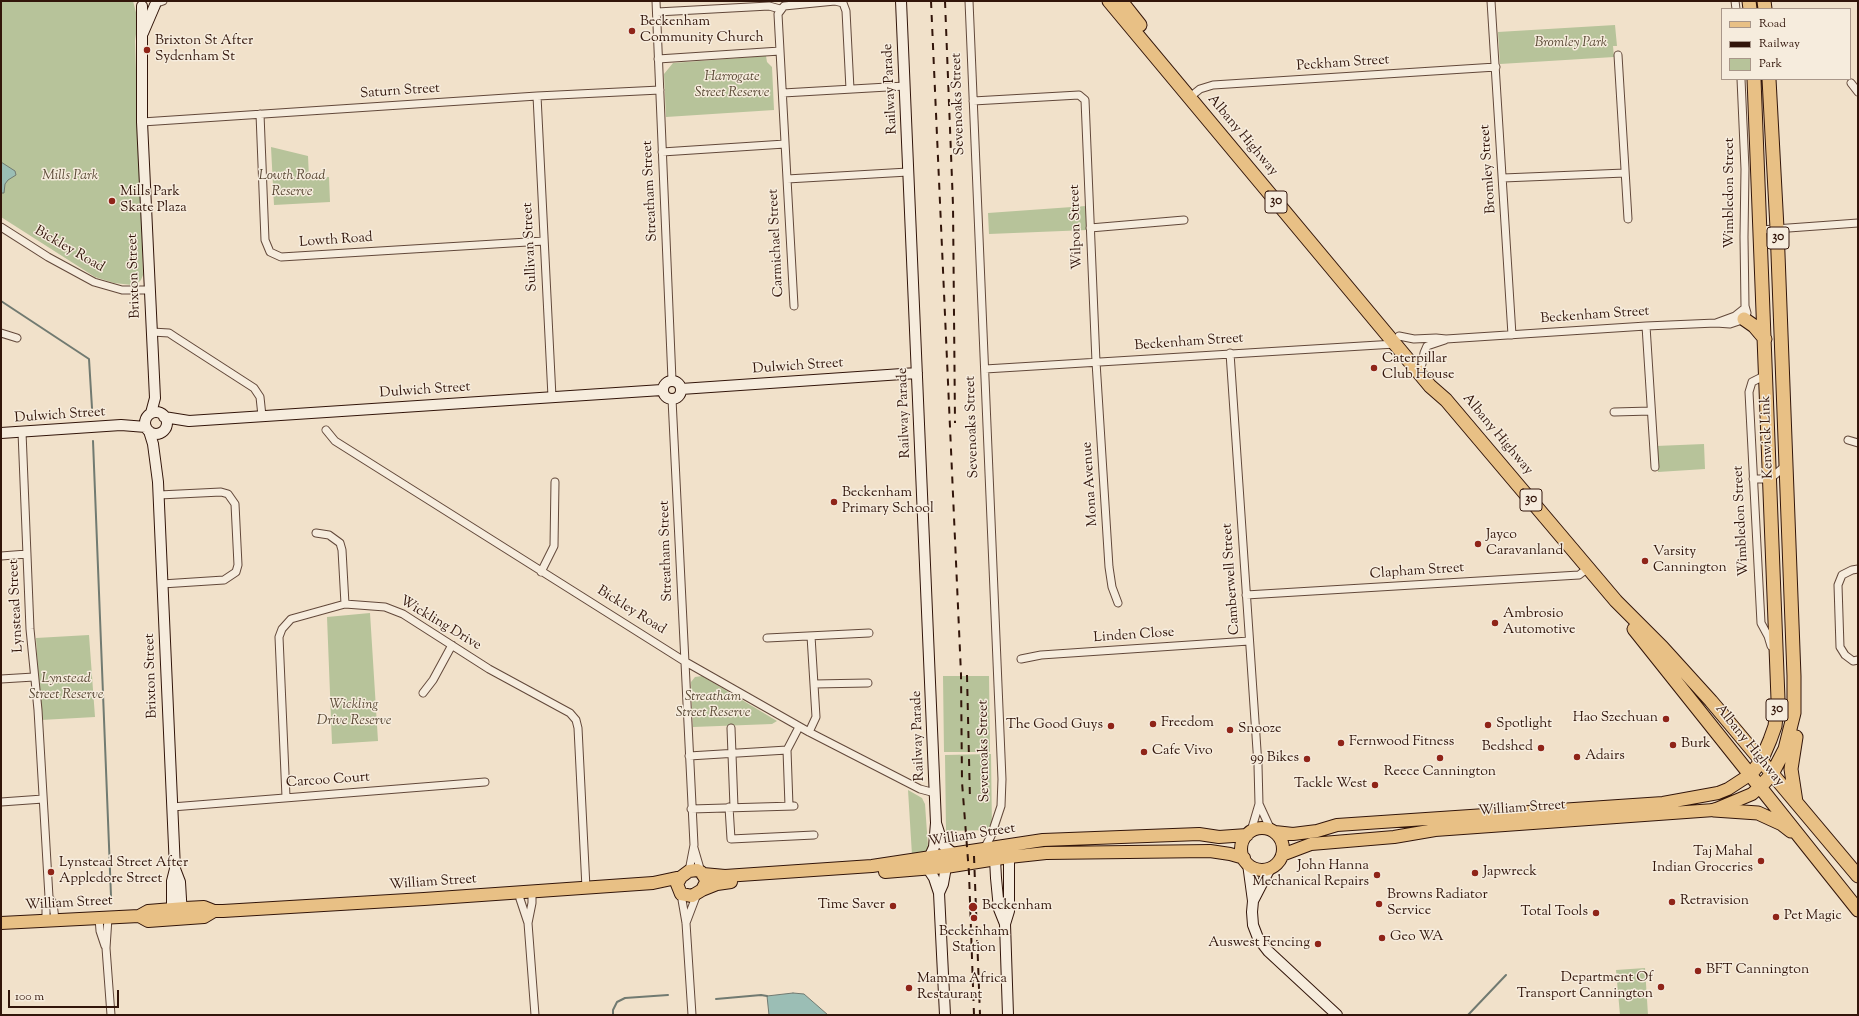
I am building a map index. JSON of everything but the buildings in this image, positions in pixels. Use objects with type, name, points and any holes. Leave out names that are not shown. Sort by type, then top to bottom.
[{"type":"highway","name":"Albany Highway","points":[[1109,1],[1397,340],[1422,364],[1436,381],[1446,400]]},
{"type":"highway","name":"Albany Highway","points":[[1121,1],[1397,340],[1430,386],[1446,400],[1616,601],[1662,647],[1711,700],[1858,876]]},
{"type":"highway","name":"Kenwick Link","points":[[1751,774],[1762,761],[1774,726],[1778,699],[1754,80]]},
{"type":"highway","name":"Kenwick Link","points":[[1761,786],[1772,774],[1785,749],[1794,713],[1792,611],[1785,466],[1777,228],[1769,80]]},
{"type":"highway","points":[[1745,313],[1765,339]]},
{"type":"highway","name":"Albany Highway","points":[[1616,601],[1632,626],[1761,786],[1858,910]]},
{"type":"highway","points":[[1794,713],[1796,738],[1791,769],[1796,803]]},
{"type":"highway","points":[[1714,810],[1758,813],[1782,824],[1802,839]]},
{"type":"main road","name":"William Street","points":[[1273,831],[1293,834],[1317,831],[1337,825],[1663,803],[1718,793],[1728,789],[1751,774]]},
{"type":"main road","name":"William Street","points":[[1282,855],[1311,844],[1394,837],[1435,830],[1714,810],[1739,800],[1761,786]]},
{"type":"main road","points":[[1264,828],[1273,831],[1283,844],[1282,855],[1278,863],[1270,868],[1260,869],[1246,861],[1242,845],[1249,833],[1264,828]]},
{"type":"main road","name":"William Street","points":[[653,883],[692,896],[724,882],[928,864],[954,854],[1043,840],[1199,834],[1230,837],[1249,833]]},
{"type":"main road","name":"William Street","points":[[1,923],[139,916],[148,921],[204,907],[214,911],[586,888],[653,883],[694,874],[725,876],[872,866],[928,864],[946,867],[1046,853],[1210,851],[1230,854],[1246,861]]},
{"type":"main road","points":[[680,893],[677,884],[694,874],[706,882],[699,892]]},
{"type":"street","name":"Streatham Street","points":[[656,1],[672,380]]},
{"type":"street","points":[[787,179],[778,14],[780,9],[789,4],[835,1],[844,2],[846,11],[850,89]]},
{"type":"street","name":"Railway Parade","points":[[901,1],[936,823],[934,847],[928,864]]},
{"type":"street","name":"Sevenoaks Street","points":[[969,1],[1002,779],[1001,806],[991,836],[984,849]]},
{"type":"street","name":"Bromley Street","points":[[1492,1],[1512,335]]},
{"type":"street","name":"Brixton Street","points":[[139,4],[148,8],[158,2]]},
{"type":"street","name":"Brixton Street","points":[[143,33],[158,2]]},
{"type":"street","name":"Brixton Street","points":[[139,4],[143,33],[142,122],[155,398],[153,444],[159,495],[175,869],[172,881],[177,913]]},
{"type":"street","points":[[657,12],[769,6],[780,9]]},
{"type":"street","points":[[658,58],[780,51]]},
{"type":"street","points":[[1618,55],[1628,219]]},
{"type":"street","name":"Peckham Street","points":[[1195,93],[1200,89],[1213,85],[1496,67]]},
{"type":"street","name":"Wimbledon Street","points":[[1741,80],[1745,169],[1745,313]]},
{"type":"street","points":[[1851,83],[1858,92]]},
{"type":"street","points":[[782,93],[905,86]]},
{"type":"street","name":"Saturn Street","points":[[142,122],[537,96],[660,90]]},
{"type":"street","name":"Wilpon Street","points":[[973,101],[1079,94],[1085,100],[1096,362]]},
{"type":"street","name":"Sullivan Street","points":[[537,96],[552,397]]},
{"type":"street","name":"Lowth Road","points":[[260,114],[265,240],[270,252],[281,257],[544,241]]},
{"type":"street","points":[[662,152],[785,144]]},
{"type":"street","name":"Carmichael Street","points":[[794,306],[787,179],[908,172]]},
{"type":"street","points":[[1503,178],[1625,173]]},
{"type":"street","points":[[1090,228],[1184,220]]},
{"type":"street","points":[[1761,230],[1858,222]]},
{"type":"street","name":"Bickley Road","points":[[1,226],[48,257],[94,282],[122,290],[150,290]]},
{"type":"street","points":[[1716,323],[1745,313]]},
{"type":"street","name":"Beckenham Street","points":[[1422,364],[1424,353],[1428,346],[1446,340],[1646,326],[1716,323],[1734,324],[1745,313]]},
{"type":"street","points":[[1646,326],[1655,467]]},
{"type":"street","points":[[152,332],[169,334],[175,337],[254,388],[260,397],[262,416]]},
{"type":"street","points":[[1,333],[18,338]]},
{"type":"street","name":"Beckenham Street","points":[[985,369],[1230,353],[1397,340],[1436,338],[1446,340]]},
{"type":"street","name":"Camberwell Street","points":[[1230,353],[1259,804],[1249,833]]},
{"type":"street","name":"Mona Avenue","points":[[1096,362],[1110,567],[1112,587],[1118,603]]},
{"type":"street","name":"Dulwich Street","points":[[681,389],[917,372]]},
{"type":"street","name":"Wimbledon Street","points":[[1766,375],[1752,382],[1749,388],[1761,623],[1770,640],[1772,660],[1777,671]]},
{"type":"street","points":[[672,380],[679,384],[681,389],[678,396],[672,399],[664,395],[662,390],[665,384],[672,380]]},
{"type":"street","name":"Dulwich Street","points":[[1,433],[121,426],[153,420],[189,421],[662,390]]},
{"type":"street","name":"Streatham Street","points":[[672,399],[691,809],[694,845],[694,874]]},
{"type":"street","points":[[1614,412],[1651,410]]},
{"type":"street","points":[[153,420],[155,433],[163,430]]},
{"type":"street","name":"Brixton Street","points":[[153,420],[166,423],[163,430],[158,482]]},
{"type":"street","name":"Dulwich Street","points":[[163,430],[189,421]]},
{"type":"street","name":"Bickley Road","points":[[326,430],[335,441],[684,661],[799,727],[920,788],[935,793]]},
{"type":"street","name":"Lynstead Street","points":[[22,432],[34,677],[38,710],[49,897],[46,902],[51,920]]},
{"type":"street","points":[[1848,440],[1858,443]]},
{"type":"street","points":[[1753,479],[1770,479],[1785,466]]},
{"type":"street","points":[[541,572],[554,546],[556,537],[555,482]]},
{"type":"street","points":[[159,495],[221,492],[228,494],[235,504],[238,565],[236,572],[224,580],[162,584]]},
{"type":"street","points":[[316,533],[329,535],[340,543],[342,550],[345,604]]},
{"type":"street","points":[[1,556],[27,554]]},
{"type":"street","name":"Clapham Street","points":[[1246,595],[1572,575],[1579,574],[1588,568]]},
{"type":"street","points":[[1858,569],[1842,575],[1838,585],[1840,647],[1844,655],[1853,660],[1858,660]]},
{"type":"street","name":"Wickling Drive","points":[[286,798],[279,637],[282,629],[291,619],[345,604],[385,607],[403,614],[490,668],[570,713],[576,720],[578,728],[586,888]]},
{"type":"street","points":[[767,638],[869,633]]},
{"type":"street","points":[[809,732],[816,716],[811,636]]},
{"type":"street","name":"Linden Close","points":[[1021,659],[1041,655],[1249,641]]},
{"type":"street","points":[[423,693],[433,680],[452,645]]},
{"type":"street","points":[[1,679],[34,677]]},
{"type":"street","points":[[814,684],[868,683]]},
{"type":"street","points":[[691,809],[791,806],[787,750],[799,727]]},
{"type":"street","points":[[731,728],[731,839],[814,835]]},
{"type":"street","points":[[689,756],[787,750]]},
{"type":"street","name":"Carcoo Court","points":[[172,807],[485,782]]},
{"type":"street","points":[[1,802],[43,799]]},
{"type":"street","name":"Camberwell Street","points":[[1259,804],[1273,831]]},
{"type":"street","name":"Railway Parade","points":[[936,823],[943,846],[954,854]]},
{"type":"street","name":"Streatham Street","points":[[694,845],[694,874]]},
{"type":"street","points":[[1005,924],[999,909],[995,859],[1001,846],[1009,857],[1009,911],[1005,924],[1008,1015]]},
{"type":"street","points":[[1246,861],[1253,901],[1253,925],[1258,938],[1268,951],[1337,1015]]},
{"type":"street","points":[[928,864],[939,893],[945,1015]]},
{"type":"street","points":[[939,893],[943,884],[946,867]]},
{"type":"street","points":[[1253,901],[1270,868]]},
{"type":"street","points":[[528,923],[532,903],[532,891]]},
{"type":"street","points":[[519,892],[520,900],[528,923],[535,1015]]},
{"type":"street","points":[[686,923],[699,892]]},
{"type":"street","points":[[680,893],[686,923],[692,1015]]},
{"type":"street","points":[[103,918],[100,930],[106,948],[111,1015]]},
{"type":"green space","name":"Mills Park","points":[[1,1],[133,1],[138,20],[135,41],[143,275],[137,284],[132,285],[114,283],[95,277],[1,217]]},
{"type":"green space","name":"Bromley Park","points":[[1615,25],[1617,46],[1613,46],[1614,57],[1500,64],[1498,32]]},
{"type":"green space","name":"Harrogate Street Reserve","points":[[766,56],[767,62],[772,67],[774,110],[666,117],[664,74],[673,63]]},
{"type":"green space","name":"Lowth Road Reserve","points":[[271,147],[308,156],[309,178],[329,177],[330,202],[274,205]]},
{"type":"green space","points":[[1086,206],[1087,230],[989,234],[988,213]]},
{"type":"green space","points":[[1704,444],[1705,469],[1658,472],[1656,446]]},
{"type":"green space","name":"Wickling Drive Reserve","points":[[370,613],[378,741],[332,744],[327,617]]},
{"type":"green space","name":"Lynstead Street Reserve","points":[[89,635],[95,717],[41,720],[36,638]]},
{"type":"green space","name":"Streatham Street Reserve","points":[[702,676],[777,721],[772,724],[693,727],[691,682],[695,677]]},
{"type":"green space","points":[[943,676],[989,676],[990,752],[944,752]]},
{"type":"green space","points":[[991,754],[992,830],[946,831],[945,755]]},
{"type":"green space","points":[[908,790],[922,798],[925,804],[928,847],[925,852],[912,855]]},
{"type":"green space","points":[[1645,968],[1648,1015],[1620,1015],[1616,970]]},
{"type":"water","points":[[1,162],[15,171],[16,175],[5,184],[4,193],[1,193]]},
{"type":"water","points":[[793,993],[804,994],[828,1015],[769,1015],[767,996]]},
{"type":"waterway","points":[[1,301],[89,359],[92,408]]},
{"type":"waterway","points":[[93,441],[111,896]]},
{"type":"waterway","points":[[1468,1015],[1506,975]]},
{"type":"waterway","points":[[613,1015],[613,1010],[617,1002],[625,998],[668,995]]},
{"type":"waterway","points":[[716,999],[761,995],[767,996]]},
{"type":"railway","points":[[931,1],[961,674],[962,782],[969,873],[974,1015]]},
{"type":"railway","points":[[945,1],[953,205],[955,423]]},
{"type":"railway","points":[[967,675],[970,800]]},
{"type":"railway","points":[[974,856],[980,1015]]},
{"type":"place","name":"Beckenham Community Church","points":[[632,31]]},
{"type":"place","name":"Brixton St After Sydenham St","points":[[147,50]]},
{"type":"place","name":"Mills Park Skate Plaza","points":[[112,201]]},
{"type":"place","name":"Caterpillar Club House","points":[[1374,368]]},
{"type":"place","name":"Beckenham Primary School","points":[[834,502]]},
{"type":"place","name":"Jayco Caravanland","points":[[1478,544]]},
{"type":"place","name":"Varsity Cannington","points":[[1645,561]]},
{"type":"place","name":"Ambrosio Automotive","points":[[1495,623]]},
{"type":"place","name":"Hao Szechuan","points":[[1666,719]]},
{"type":"place","name":"Freedom","points":[[1153,724]]},
{"type":"place","name":"Spotlight","points":[[1488,725]]},
{"type":"place","name":"The Good Guys","points":[[1111,726]]},
{"type":"place","name":"Snooze","points":[[1230,730]]},
{"type":"place","name":"Fernwood Fitness","points":[[1341,743]]},
{"type":"place","name":"Burk","points":[[1673,745]]},
{"type":"place","name":"Bedshed","points":[[1541,748]]},
{"type":"place","name":"Cafe Vivo","points":[[1144,752]]},
{"type":"place","name":"Adairs","points":[[1577,757]]},
{"type":"place","name":"Reece Cannington","points":[[1440,758]]},
{"type":"place","name":"99 Bikes","points":[[1307,759]]},
{"type":"place","name":"Tackle West","points":[[1375,785]]},
{"type":"place","name":"Taj Mahal Indian Groceries","points":[[1761,861]]},
{"type":"place","name":"Lynstead Street After Appledore Street","points":[[51,872]]},
{"type":"place","name":"Japwreck","points":[[1475,873]]},
{"type":"place","name":"John Hanna Mechanical Repairs","points":[[1377,875]]},
{"type":"place","name":"Retravision","points":[[1672,902]]},
{"type":"place","name":"Browns Radiator Service","points":[[1379,904]]},
{"type":"place","name":"Time Saver","points":[[893,906]]},
{"type":"place","name":"Beckenham","points":[[973,907]]},
{"type":"place","name":"Total Tools","points":[[1596,913]]},
{"type":"place","name":"Pet Magic","points":[[1776,917]]},
{"type":"place","name":"Beckenham Station","points":[[974,918]]},
{"type":"place","name":"Geo WA","points":[[1382,938]]},
{"type":"place","name":"Auswest Fencing","points":[[1318,944]]},
{"type":"place","name":"BFT Cannington","points":[[1698,971]]},
{"type":"place","name":"Department Of Transport Cannington","points":[[1661,987]]},
{"type":"place","name":"Mamma Africa Restaurant","points":[[909,988]]}]
